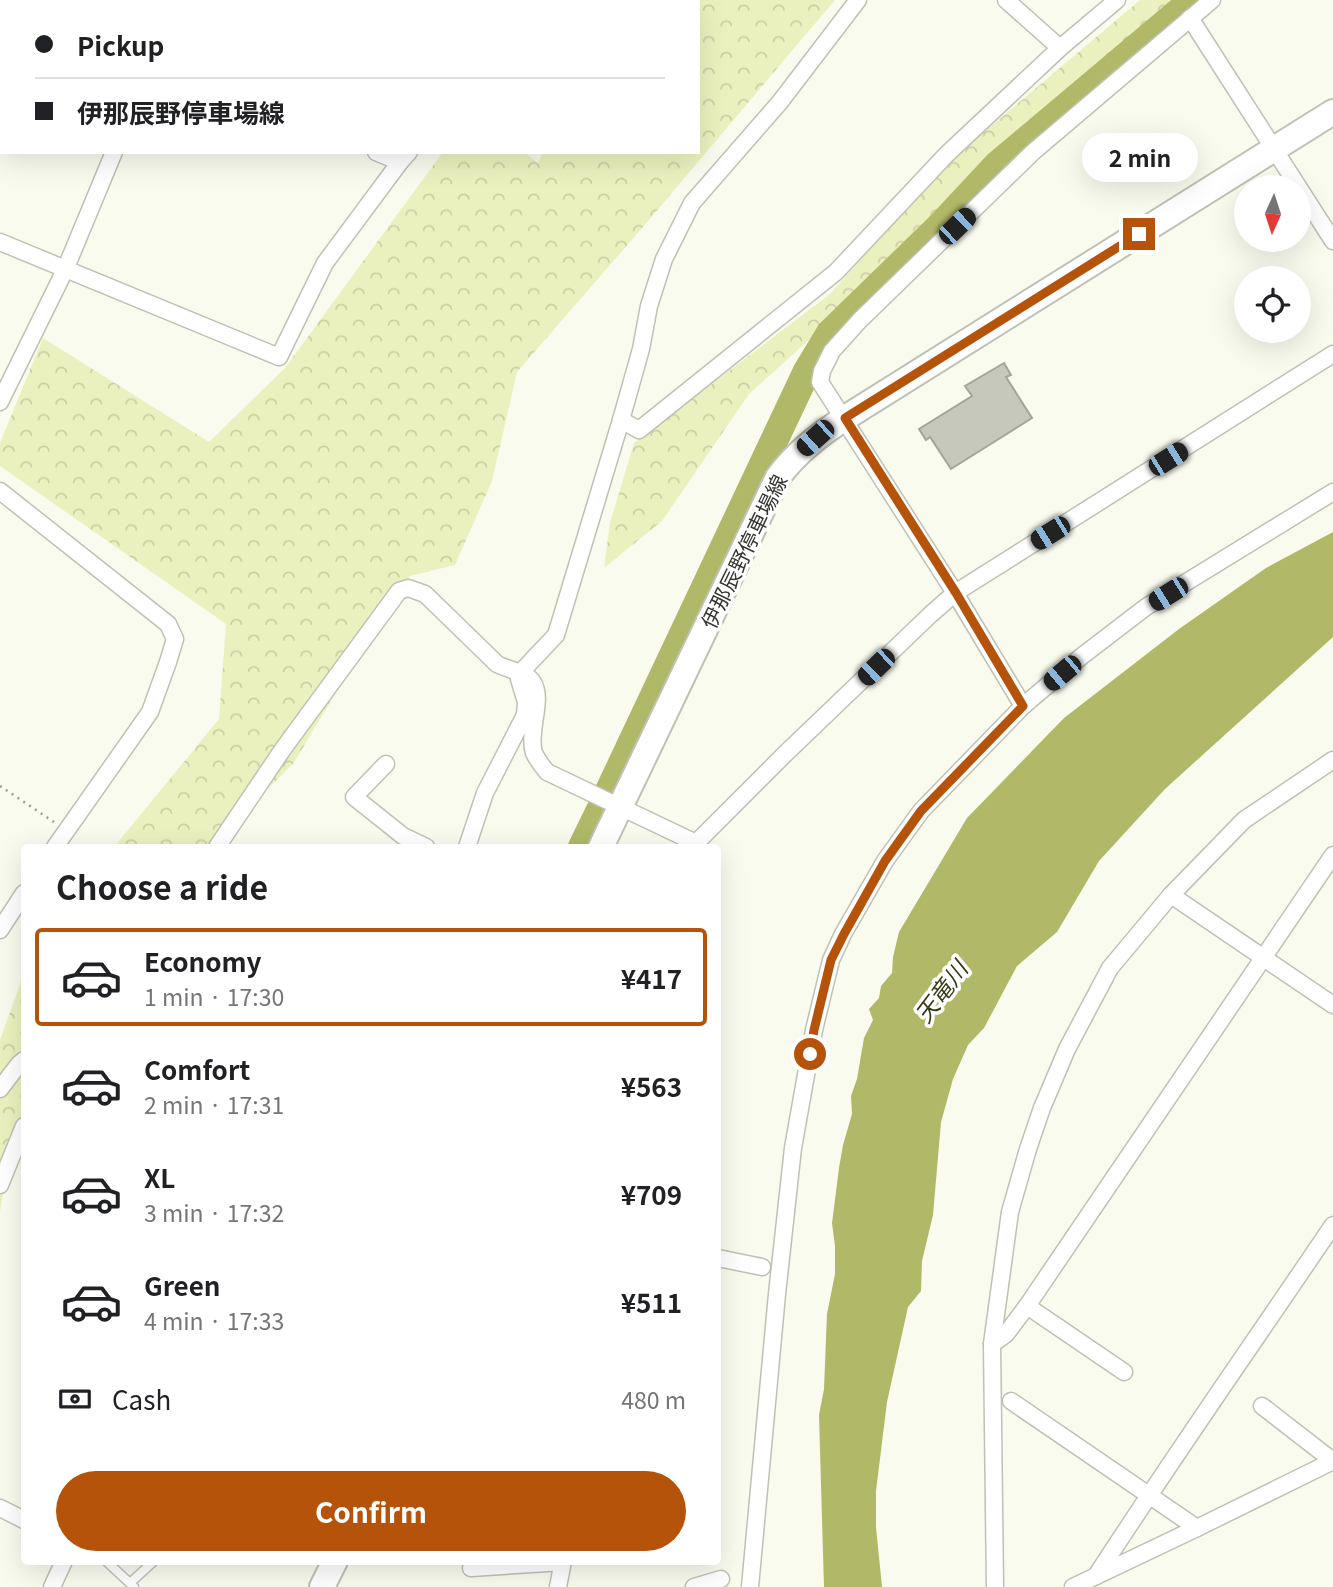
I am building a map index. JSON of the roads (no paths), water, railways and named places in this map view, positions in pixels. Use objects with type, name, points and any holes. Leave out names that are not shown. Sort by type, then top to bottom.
[{"type":"main road","name":"伊那辰野停車場線","points":[[602,844],[778,477],[791,460],[815,438],[845,418],[1333,112]]},
{"type":"street","points":[[468,844],[485,793],[525,715],[526,702],[519,679],[521,672],[556,635],[621,420],[641,349],[649,306],[664,259],[692,203],[780,102],[858,0]]},
{"type":"street","points":[[1006,0],[1060,48]]},
{"type":"street","points":[[621,420],[639,430],[836,272],[947,155],[1060,48],[1116,0]]},
{"type":"street","points":[[1023,706],[956,593],[820,382],[822,371],[832,351],[860,320],[1033,152],[1212,0]]},
{"type":"street","points":[[1190,18],[1333,241]]},
{"type":"street","points":[[0,402],[65,270],[113,154]]},
{"type":"street","points":[[0,242],[279,357],[325,263],[405,157],[388,154]]},
{"type":"street","points":[[696,844],[796,744],[956,593],[1333,354]]},
{"type":"street","points":[[0,491],[168,624],[175,639],[150,712],[57,844]]},
{"type":"street","points":[[750,1587],[793,1148],[814,1030],[831,960],[844,934],[885,861],[921,811],[1023,706],[1146,607],[1333,492]]},
{"type":"street","points":[[219,844],[283,749],[399,591],[408,588],[425,594],[497,664],[521,672],[531,680],[535,688],[537,708],[532,739],[535,755],[547,772],[693,844]]},
{"type":"street","points":[[995,1587],[992,1344],[1010,1212],[1042,1108],[1067,1049],[1110,968],[1171,895],[1244,820],[1333,760]]},
{"type":"street","points":[[386,764],[354,797],[404,836],[420,844]]},
{"type":"street","points":[[992,1344],[1006,1334],[1027,1306],[1333,855]]},
{"type":"street","points":[[1171,895],[1333,1005]]},
{"type":"street","points":[[0,930],[21,898]]},
{"type":"street","points":[[0,1089],[21,1062]]},
{"type":"street","points":[[0,1185],[21,1133]]},
{"type":"street","points":[[1096,1576],[1333,1225]]},
{"type":"street","points":[[721,1259],[762,1267]]},
{"type":"street","points":[[1027,1306],[1124,1372]]},
{"type":"street","points":[[1011,1401],[1197,1528]]},
{"type":"street","points":[[1073,1587],[1333,1461],[1262,1406]]},
{"type":"street","points":[[0,1508],[21,1518]]},
{"type":"street","points":[[52,1587],[62,1565]]},
{"type":"street","points":[[471,1568],[517,1565]]},
{"type":"street","points":[[558,1587],[562,1565]]},
{"type":"street","points":[[694,1587],[722,1579]]},
{"type":"lane","points":[[110,1565],[132,1585],[150,1565]]},
{"type":"water","name":"天竜川","points":[[1333,532],[1333,637],[1165,789],[1099,861],[1057,932],[1017,966],[984,1028],[968,1045],[953,1079],[941,1122],[933,1215],[922,1261],[921,1291],[908,1307],[887,1402],[876,1491],[876,1527],[882,1587],[824,1587],[819,1415],[824,1389],[827,1314],[835,1274],[832,1223],[843,1145],[852,1114],[851,1096],[857,1079],[864,1038],[873,1020],[869,1009],[879,998],[881,986],[892,973],[899,932],[967,818],[1064,718],[1179,629],[1266,568]]},
{"type":"waterway","points":[[607,795],[807,371],[830,333],[941,225],[997,165],[1193,0]]},
{"type":"waterway","points":[[583,844],[603,804]]}]
